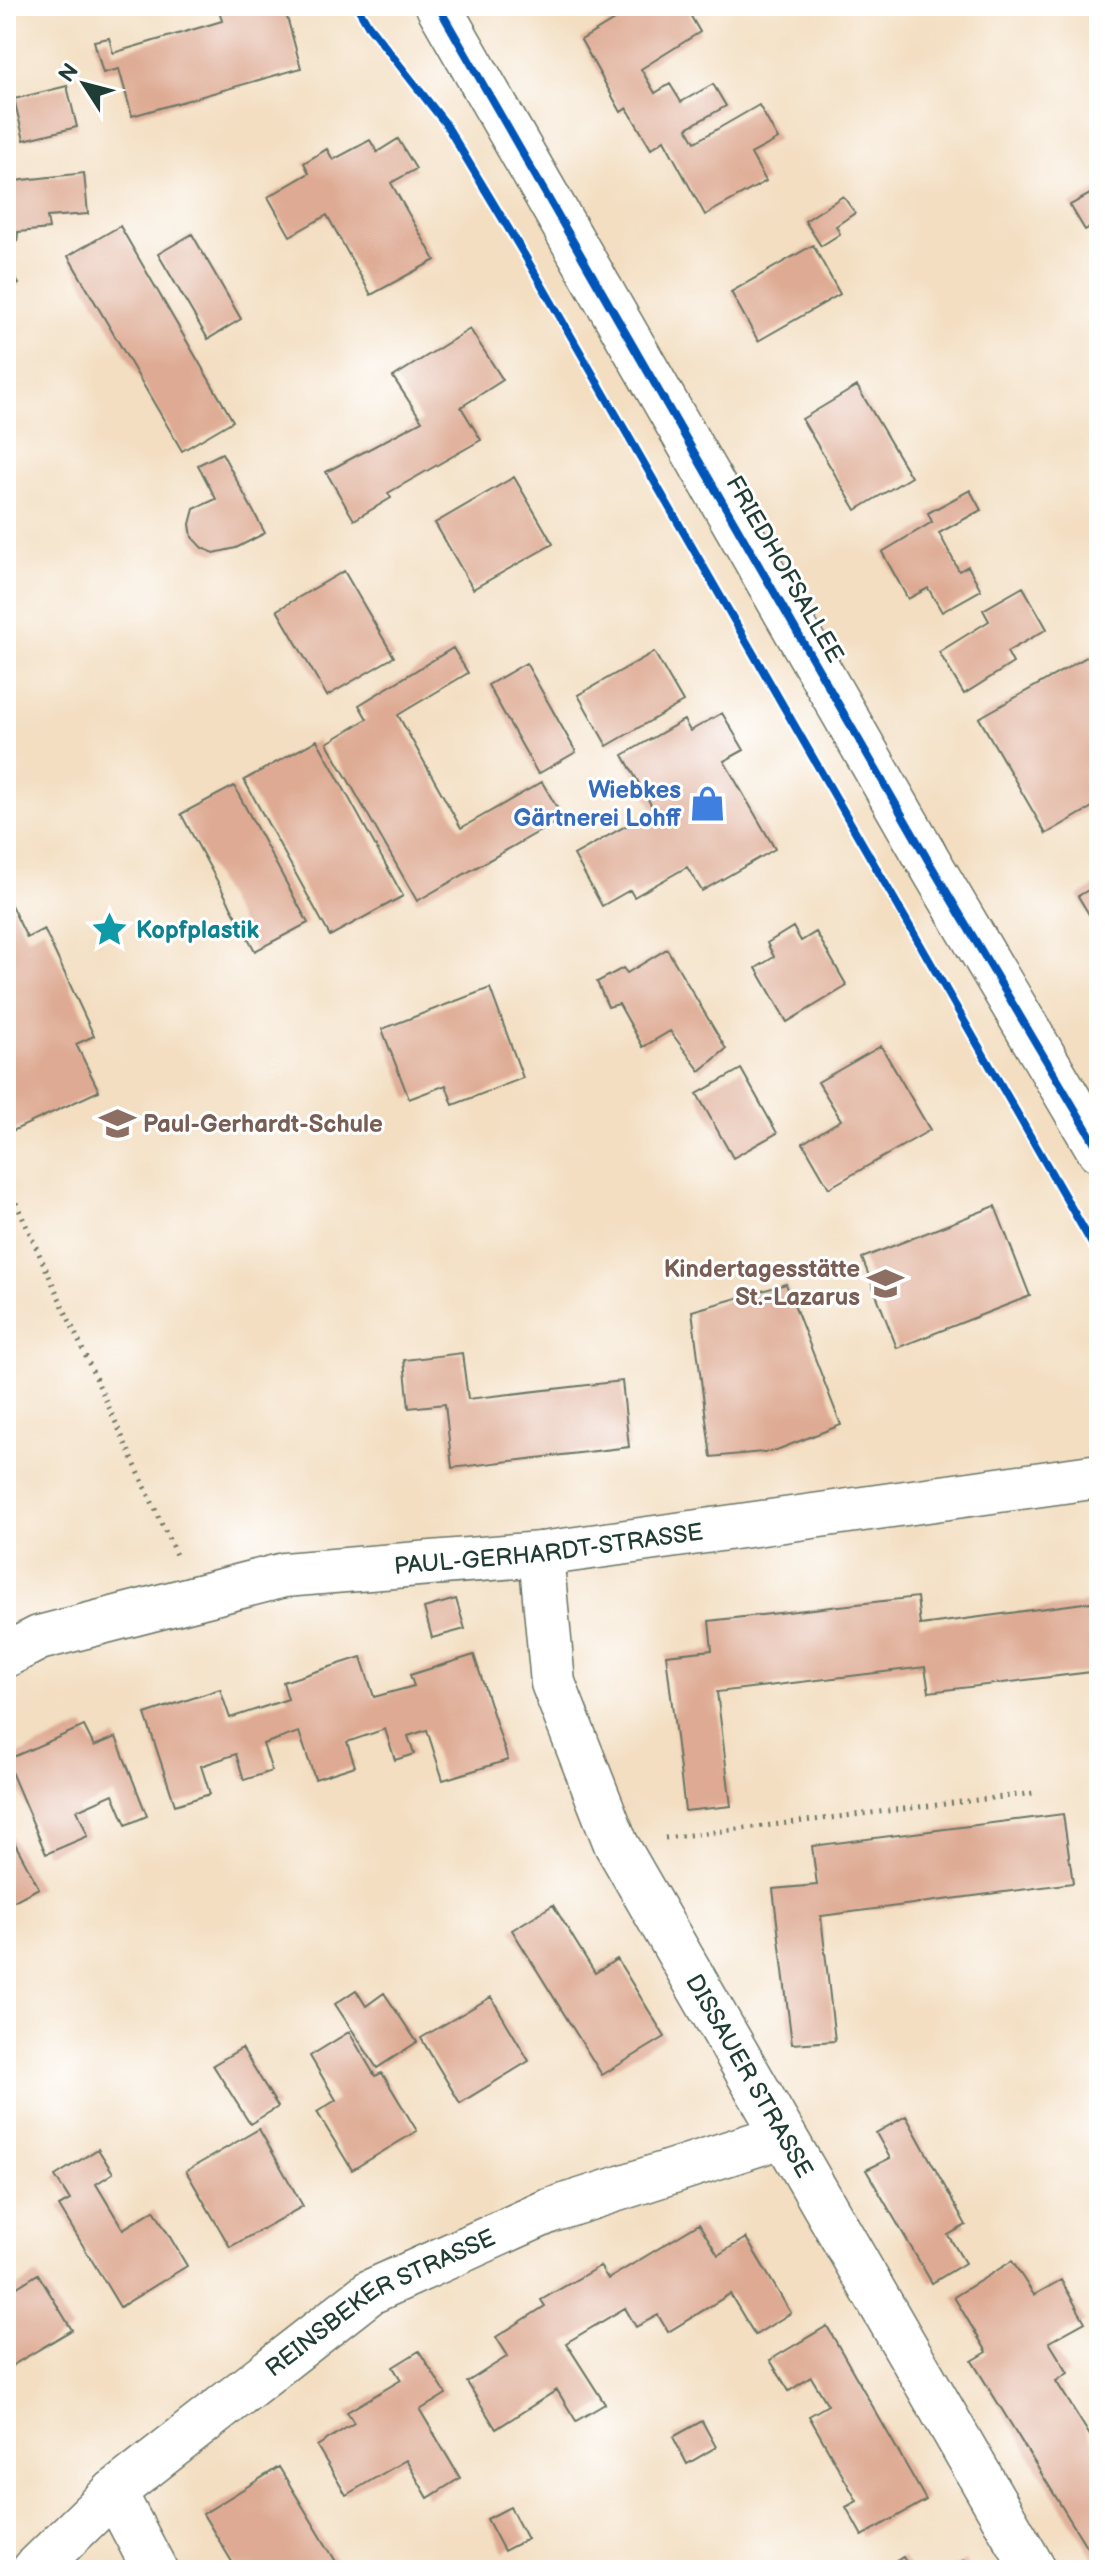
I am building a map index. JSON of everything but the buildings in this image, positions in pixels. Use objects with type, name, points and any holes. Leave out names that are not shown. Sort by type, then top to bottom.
[{"type":"street","name":"FRIEDHOFSALLEE","points":[[438,6],[929,862],[1099,1150]]},
{"type":"street","name":"PAUL-GERHARDT-STRASSE","points":[[6,1655],[39,1638],[284,1575],[541,1554],[1099,1476]]},
{"type":"street","name":"DISSAUER STRASSE","points":[[541,1554],[553,1683],[616,1844],[1034,2570]]},
{"type":"street","name":"REINSBEKER STRASSE","points":[[34,2570],[114,2492],[370,2292],[549,2211],[782,2136]]},
{"type":"street","points":[[114,2492],[155,2570]]},
{"type":"path","points":[[6,1181],[196,1597]]},
{"type":"path","points":[[6,1209],[17,1204]]},
{"type":"path","points":[[616,1844],[1035,1793]]},
{"type":"cycle path","points":[[357,6],[368,25],[445,123],[525,256],[1099,1256]]},
{"type":"cycle path","points":[[438,6],[929,862],[1099,1150]]},
{"type":"place","name":"Wiebkes Gärtnerei Lohff","points":[[707,804]]},
{"type":"place","name":"Kopfplastik","points":[[110,930]]},
{"type":"place","name":"Paul-Gerhardt-Schule","points":[[117,1124]]},
{"type":"place","name":"Kindertagesstätte St.-Lazarus","points":[[886,1283]]}]
